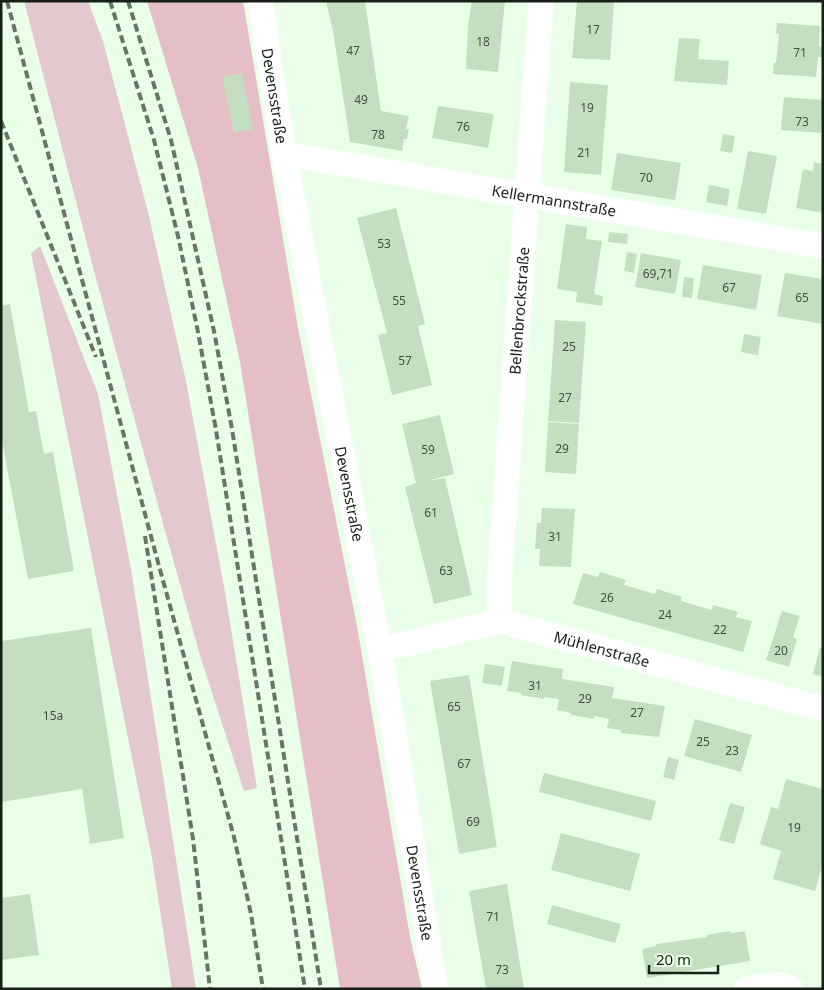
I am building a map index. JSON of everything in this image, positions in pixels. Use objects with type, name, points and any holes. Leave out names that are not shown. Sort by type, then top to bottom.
[{"type":"street","name":"Devensstraße","points":[[260,1],[284,154],[380,650],[436,989]]},
{"type":"street","name":"Bellenbrockstraße","points":[[500,621],[499,576],[541,1]]},
{"type":"street","name":"Kellermannstraße","points":[[284,154],[823,246]]},
{"type":"street","name":"Mühlenstraße","points":[[380,650],[500,621],[823,709]]},
{"type":"street","points":[[746,989],[780,984],[791,989]]},
{"type":"shaded area","points":[[24,1],[88,1],[103,41],[149,216],[186,381],[226,598],[257,788],[244,791],[201,659],[94,271]]},
{"type":"shaded area","points":[[147,1],[243,1],[298,328],[357,626],[410,937],[422,989],[340,989],[240,362],[198,168]]},
{"type":"shaded area","points":[[40,246],[98,394],[131,569],[196,989],[172,989],[152,858],[31,253]]},
{"type":"building","points":[[326,1],[365,1],[381,111],[409,116],[406,129],[409,129],[407,139],[404,139],[402,151],[350,142],[333,31]]},
{"type":"building","points":[[472,1],[505,1],[498,72],[466,69],[468,26]]},
{"type":"building","points":[[577,1],[614,1],[610,60],[572,58]]},
{"type":"building","points":[[777,23],[820,26],[819,46],[823,47],[823,57],[818,57],[816,77],[773,74],[779,34],[776,34]]},
{"type":"building","points":[[679,38],[700,39],[698,59],[729,61],[727,85],[674,81]]},
{"type":"building","points":[[242,73],[253,129],[234,133],[222,77]]},
{"type":"building","points":[[570,82],[608,85],[601,175],[564,172]]},
{"type":"building","points":[[784,97],[823,100],[821,133],[781,130]]},
{"type":"building","points":[[438,106],[494,114],[488,148],[432,138]]},
{"type":"building","points":[[723,134],[735,136],[732,153],[720,151]]},
{"type":"building","points":[[748,151],[777,156],[766,214],[737,209]]},
{"type":"building","points":[[617,153],[681,163],[675,200],[611,190]]},
{"type":"building","points":[[814,162],[823,164],[823,213],[796,208],[803,169],[813,171]]},
{"type":"building","points":[[709,185],[730,189],[727,206],[706,202]]},
{"type":"building","points":[[396,208],[425,324],[418,326],[432,385],[392,395],[378,335],[387,333],[357,218]]},
{"type":"building","points":[[566,224],[587,227],[586,239],[602,241],[594,294],[603,296],[602,306],[576,302],[577,292],[557,289]]},
{"type":"building","points":[[609,232],[628,234],[627,244],[608,242]]},
{"type":"building","points":[[627,252],[637,254],[634,273],[624,271]]},
{"type":"building","points":[[641,253],[681,260],[675,294],[635,287]]},
{"type":"building","points":[[703,265],[762,275],[756,310],[697,299]]},
{"type":"building","points":[[785,273],[823,279],[823,324],[777,316]]},
{"type":"building","points":[[684,277],[694,278],[692,298],[682,297]]},
{"type":"building","points":[[10,304],[29,412],[36,411],[44,454],[53,452],[74,571],[28,579],[1,436],[1,306]]},
{"type":"building","points":[[555,320],[586,322],[579,423],[548,421]]},
{"type":"building","points":[[744,334],[761,337],[758,355],[741,352]]},
{"type":"building","points":[[440,415],[454,474],[427,481],[445,478],[472,595],[434,604],[405,487],[416,483],[402,424]]},
{"type":"building","points":[[548,422],[579,424],[576,474],[545,472]]},
{"type":"building","points":[[542,508],[575,509],[571,567],[539,566],[540,549],[535,549],[537,523],[541,523]]},
{"type":"building","points":[[600,572],[626,580],[624,585],[655,594],[657,589],[682,597],[681,601],[712,610],[713,605],[738,612],[736,617],[752,621],[743,652],[573,604],[583,573],[598,577]]},
{"type":"building","points":[[782,611],[800,616],[793,637],[797,639],[789,667],[766,660]]},
{"type":"building","points":[[91,628],[124,838],[90,844],[82,789],[1,802],[1,641]]},
{"type":"building","points":[[820,647],[823,648],[823,677],[813,674]]},
{"type":"building","points":[[512,661],[563,669],[562,679],[614,687],[612,698],[665,706],[659,737],[621,733],[621,730],[607,728],[609,719],[594,716],[594,719],[571,715],[571,713],[557,710],[559,699],[544,697],[544,699],[507,691]]},
{"type":"building","points":[[485,664],[505,667],[502,686],[482,683]]},
{"type":"building","points":[[469,675],[497,847],[459,854],[430,681]]},
{"type":"building","points":[[695,719],[752,735],[741,772],[684,756]]},
{"type":"building","points":[[668,757],[679,760],[674,780],[663,777]]},
{"type":"building","points":[[544,773],[656,801],[651,821],[539,792]]},
{"type":"building","points":[[786,779],[823,789],[823,871],[821,870],[815,891],[773,879],[781,851],[760,844],[771,807],[778,809]]},
{"type":"building","points":[[730,803],[745,807],[734,844],[719,840]]},
{"type":"building","points":[[561,833],[640,854],[630,891],[551,870]]},
{"type":"building","points":[[507,884],[524,989],[486,989],[469,891]]},
{"type":"building","points":[[30,894],[39,955],[1,960],[1,898]]},
{"type":"building","points":[[552,905],[621,924],[615,943],[547,924]]},
{"type":"building","points":[[730,931],[731,933],[745,931],[750,961],[647,978],[642,949],[656,946],[656,944],[707,937],[706,935]]},
{"type":"railway","points":[[7,1],[234,837],[251,914],[263,989]]},
{"type":"railway","points":[[110,1],[154,140],[178,236],[198,332],[216,430],[305,989]]},
{"type":"railway","points":[[128,1],[171,140],[214,331],[232,429],[321,989]]},
{"type":"railway","points":[[1,121],[96,357]]},
{"type":"railway","points":[[145,536],[193,839],[210,989]]}]
